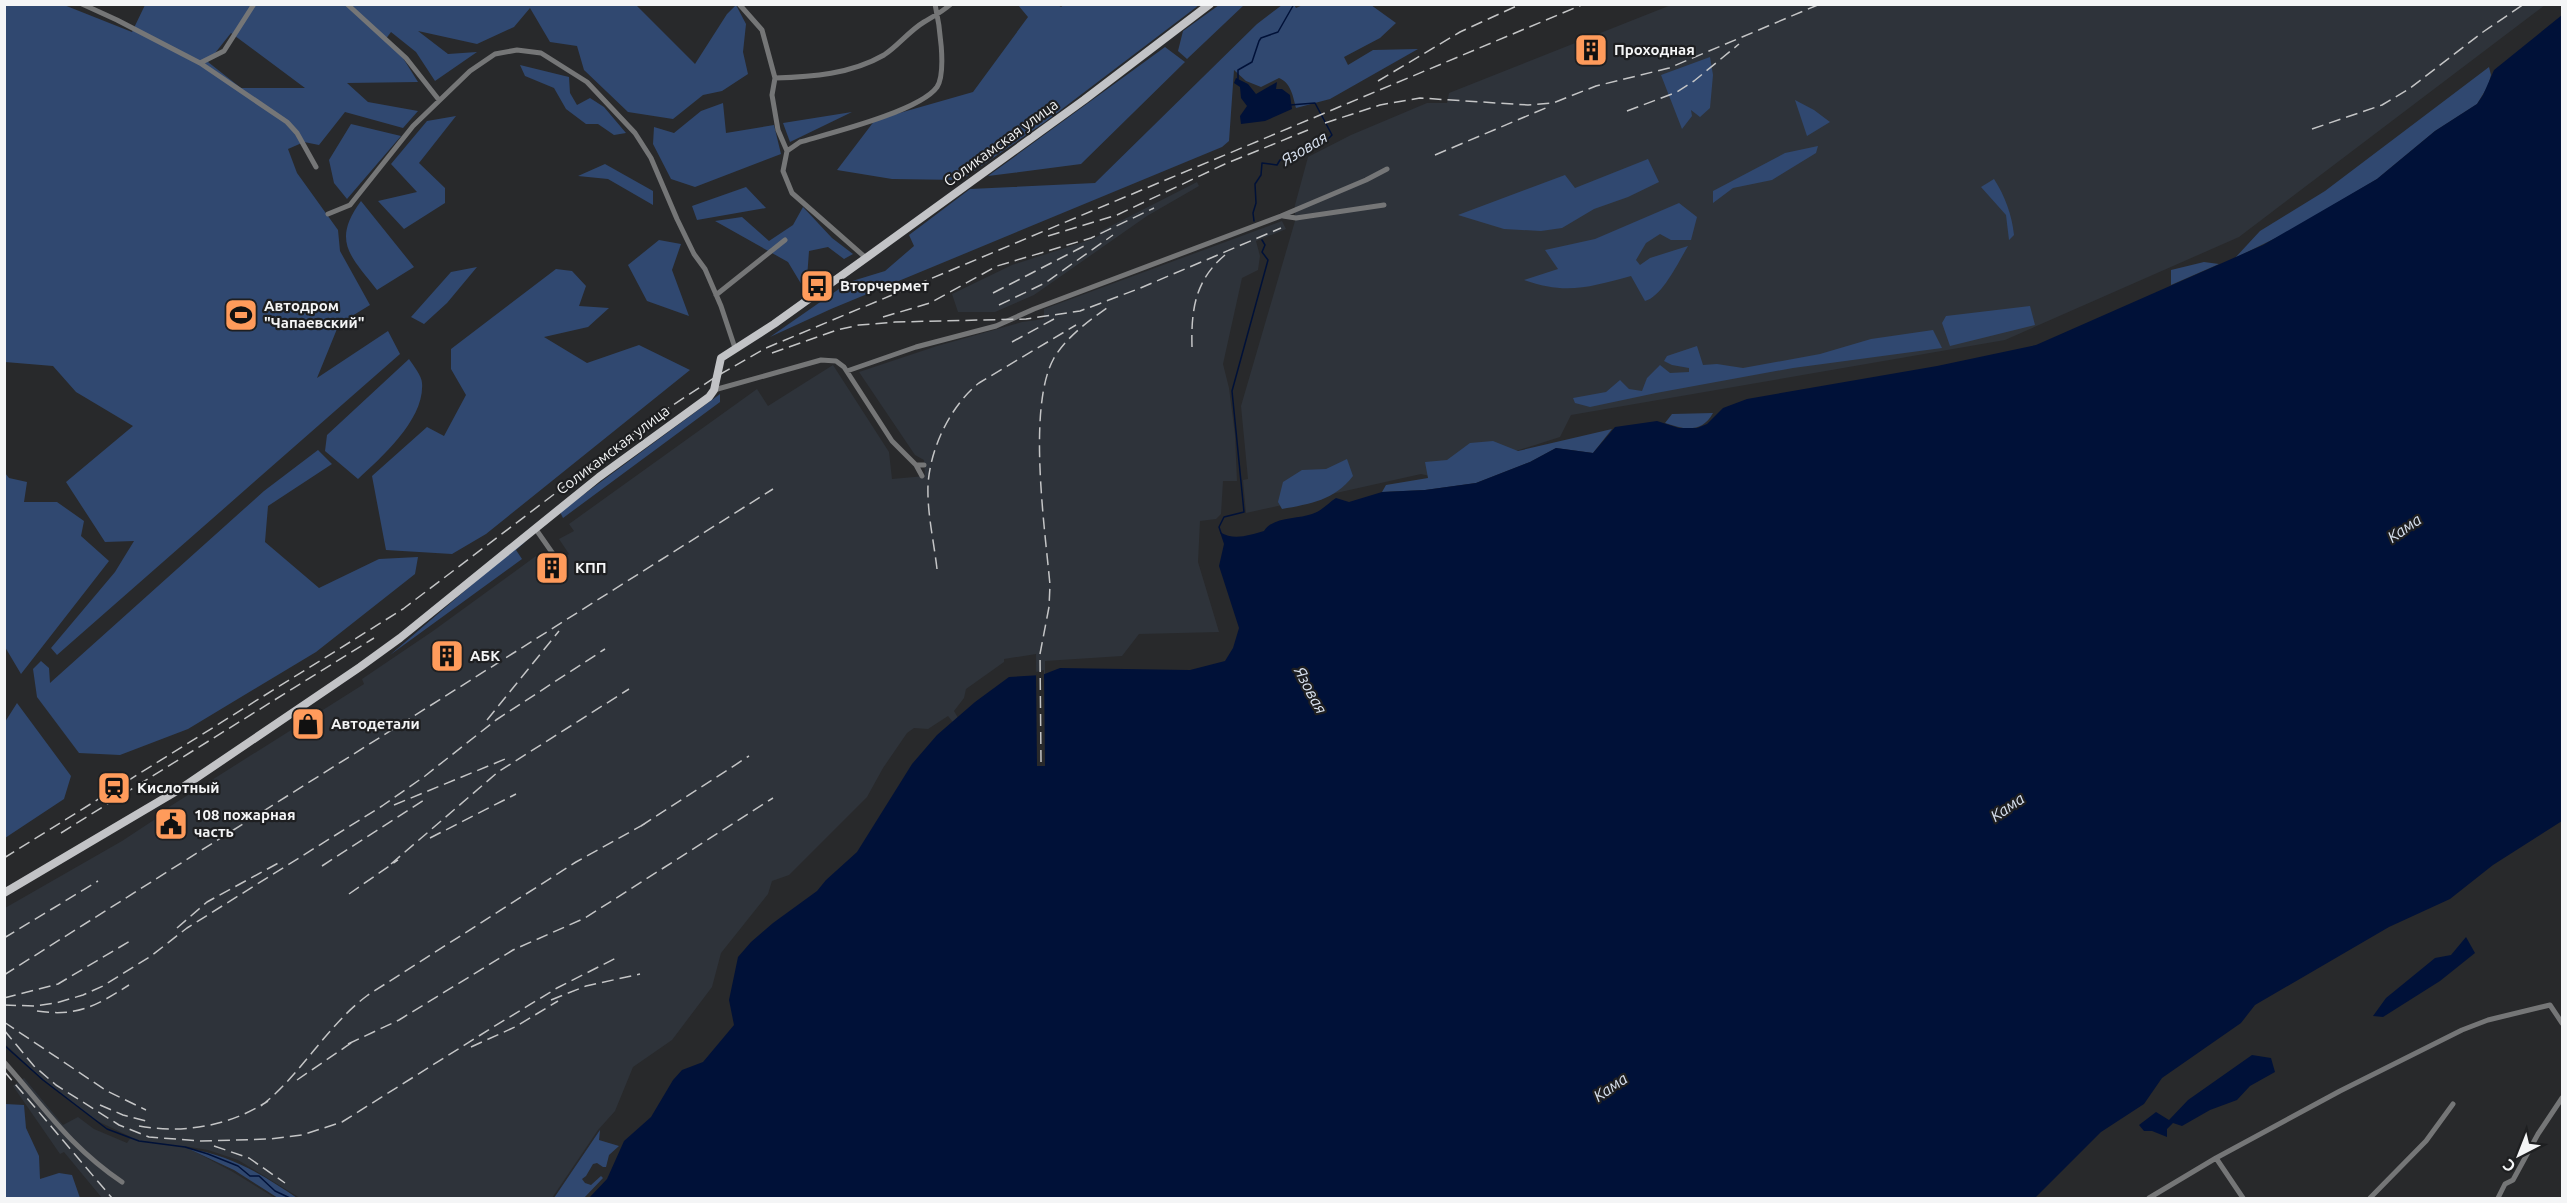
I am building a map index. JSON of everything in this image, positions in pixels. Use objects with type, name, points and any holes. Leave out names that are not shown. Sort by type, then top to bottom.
[{"type":"main road","name":"Соликамская улица","points":[[4,893],[157,804],[400,638],[534,527],[709,397],[714,390],[721,358],[774,324],[866,258],[1084,100],[1210,4]]},
{"type":"street","points":[[82,4],[200,63],[287,122],[297,134],[316,167]]},
{"type":"street","points":[[200,63],[224,51],[254,4]]},
{"type":"street","points":[[347,4],[406,58],[439,100]]},
{"type":"street","points":[[739,4],[762,30],[775,78],[772,95],[778,130],[787,151],[783,171],[792,193],[866,258]]},
{"type":"street","points":[[787,151],[800,142],[908,107],[937,87],[942,75],[938,16],[935,4]]},
{"type":"street","points":[[775,78],[820,77],[865,62],[884,54],[923,22],[938,16],[951,4]]},
{"type":"street","points":[[328,214],[350,205],[413,126],[470,71],[495,54],[518,50],[541,53],[578,75],[615,109],[640,141],[651,158],[676,219],[717,295],[735,348]]},
{"type":"street","points":[[847,371],[916,347],[1005,323],[1045,304],[1281,216],[1387,169]]},
{"type":"street","points":[[1281,216],[1296,218],[1384,205]]},
{"type":"street","points":[[717,295],[785,240]]},
{"type":"street","points":[[714,390],[821,360],[836,361],[847,371],[892,441],[916,465],[922,476]]},
{"type":"street","points":[[916,465],[924,465]]},
{"type":"street","points":[[534,527],[558,561]]},
{"type":"street","points":[[2149,1198],[2216,1158],[2462,1030],[2488,1020],[2550,1005],[2562,1023]]},
{"type":"street","points":[[4,1062],[69,1139],[99,1166],[122,1182]]},
{"type":"street","points":[[2498,1198],[2505,1184],[2513,1180],[2538,1134],[2562,1098]]},
{"type":"street","points":[[2370,1198],[2426,1141],[2453,1104]]},
{"type":"street","points":[[2216,1158],[2243,1198]]},
{"type":"shaded area","points":[[1065,4],[1199,5],[1045,122],[961,180],[892,179],[837,170],[875,120],[973,92],[1028,17],[1018,5],[1058,5],[1061,7]]},
{"type":"shaded area","points":[[1305,4],[1371,5],[1396,23],[1380,38],[1344,57],[1348,65],[1373,50],[1418,49],[1330,99],[1296,108],[1291,90],[1283,80],[1279,78],[1261,87],[1246,81],[1234,70],[1229,141],[1222,147],[831,309],[770,337],[849,282],[885,271],[914,246],[909,235],[970,189],[1095,183],[1257,24],[1282,5],[1294,5],[1296,8]]},
{"type":"shaded area","points":[[4,5],[64,5],[132,32],[145,5],[636,5],[695,64],[727,14],[736,5],[746,24],[743,52],[748,74],[722,91],[703,95],[673,119],[628,112],[584,70],[577,46],[550,42],[530,8],[514,27],[477,44],[418,31],[448,54],[477,52],[435,81],[416,52],[391,32],[385,40],[403,58],[418,82],[347,83],[368,102],[418,111],[403,128],[345,112],[319,145],[304,142],[288,149],[297,173],[338,230],[340,251],[370,305],[339,324],[317,378],[388,331],[400,354],[57,655],[51,648],[115,572],[134,541],[105,542],[66,482],[133,426],[76,392],[53,366],[5,362]],"holes":[[[231,33],[305,88],[241,88],[208,62]]]},
{"type":"shaded area","points":[[1219,5],[1244,5],[1187,59],[1178,51],[1183,31]]},
{"type":"shaded area","points":[[1671,5],[2545,5],[2239,237],[2005,340],[1571,415],[1560,437],[1434,477],[1421,474],[1246,513],[1243,480],[1248,479],[1241,406],[1295,221],[1295,205],[1308,157],[1351,135],[1427,103],[1447,103],[1449,93]]},
{"type":"shaded area","points":[[1165,47],[1185,62],[1081,164],[988,176]]},
{"type":"shaded area","points":[[1710,57],[1713,75],[1710,108],[1700,117],[1691,110],[1692,116],[1682,129],[1661,75]]},
{"type":"shaded area","points":[[520,65],[569,77],[570,93],[577,105],[590,98],[604,107],[626,133],[614,135],[598,124],[586,124],[566,109],[554,88],[525,76]]},
{"type":"shaded area","points":[[2489,67],[2491,75],[2488,86],[2477,104],[2435,131],[2377,179],[2288,232],[2235,258],[2260,231],[2325,191]]},
{"type":"shaded area","points":[[1795,100],[1814,110],[1830,122],[1807,136]]},
{"type":"shaded area","points":[[723,103],[726,133],[774,125],[781,154],[695,187],[671,179],[653,144],[654,127],[674,133],[701,111]]},
{"type":"shaded area","points":[[852,112],[790,142],[783,123]]},
{"type":"shaded area","points":[[456,116],[419,163],[445,188],[445,203],[404,229],[378,201],[417,192],[391,164],[427,121]]},
{"type":"shaded area","points":[[351,124],[401,136],[347,199],[334,183],[329,160]]},
{"type":"shaded area","points":[[1818,146],[1816,153],[1772,180],[1733,188],[1713,203],[1713,191],[1785,153]]},
{"type":"shaded area","points":[[1648,159],[1659,182],[1628,197],[1594,209],[1562,228],[1541,231],[1504,229],[1458,215],[1565,175],[1575,188]]},
{"type":"shaded area","points":[[605,164],[653,191],[653,205],[608,179],[578,176]]},
{"type":"shaded area","points":[[1994,179],[2005,199],[2012,220],[2014,235],[2009,240],[2006,215],[1981,187]]},
{"type":"shaded area","points":[[1197,182],[1199,186],[1147,216],[1034,295],[995,312],[958,312],[952,294],[1012,265],[1093,239],[1100,235],[1099,232]]},
{"type":"shaded area","points":[[746,187],[766,208],[697,220],[692,206]]},
{"type":"shaded area","points":[[361,201],[414,267],[377,290],[353,258],[346,238],[347,227]]},
{"type":"shaded area","points":[[1679,203],[1697,217],[1691,240],[1671,240],[1660,234],[1646,243],[1636,260],[1640,265],[1650,258],[1688,246],[1664,286],[1645,301],[1631,276],[1578,288],[1539,285],[1524,280],[1558,269],[1545,250],[1595,239]]},
{"type":"shaded area","points":[[803,207],[832,238],[853,254],[844,259],[828,247],[809,251],[806,292],[788,262],[715,221],[742,217],[769,241],[793,225]]},
{"type":"shaded area","points":[[1282,221],[1286,229],[1256,241],[1260,256],[1258,270],[1242,278],[1223,364],[1229,388],[1235,435],[1237,481],[1223,481],[1221,514],[1216,519],[1200,521],[1198,562],[1219,632],[1139,634],[1122,656],[1045,661],[1045,766],[1037,766],[1036,654],[1004,659],[1004,662],[966,689],[964,698],[954,711],[961,723],[956,726],[948,716],[928,729],[914,728],[907,733],[883,768],[867,797],[789,875],[772,881],[768,894],[721,953],[712,987],[672,1040],[633,1067],[615,1111],[598,1130],[552,1198],[300,1198],[238,1160],[208,1150],[184,1146],[275,1198],[102,1198],[64,1152],[60,1154],[13,1086],[24,1078],[63,1125],[78,1117],[94,1129],[127,1143],[131,1137],[93,1119],[38,1075],[5,1044],[5,908],[122,841],[166,812],[169,807],[364,684],[362,679],[536,556],[545,569],[569,554],[559,539],[574,531],[569,524],[757,389],[768,406],[833,365],[889,452],[892,479],[925,476],[924,460],[915,455],[859,372],[937,346],[1022,322],[1044,319],[1044,309]]},
{"type":"shaded area","points":[[659,240],[681,244],[672,270],[689,316],[647,301],[628,265]]},
{"type":"shaded area","points":[[2204,262],[2219,264],[2171,285],[2171,270]]},
{"type":"shaded area","points":[[477,267],[447,303],[424,324],[411,317],[451,272]]},
{"type":"shaded area","points":[[556,269],[572,271],[586,286],[579,306],[609,308],[588,327],[544,337],[587,363],[639,345],[690,370],[486,534],[452,554],[386,550],[372,476],[427,427],[444,436],[466,395],[451,369],[451,349]]},
{"type":"shaded area","points":[[2030,306],[2035,325],[1950,346],[1942,323],[1946,316]]},
{"type":"shaded area","points":[[1933,330],[1942,348],[1793,368],[1590,407],[1575,403],[1573,398],[1606,392],[1620,380],[1629,389],[1642,391],[1647,378],[1660,365],[1670,373],[1689,372],[1689,368],[1664,361],[1667,356],[1697,346],[1703,365],[1717,364],[1743,368],[1820,354],[1871,339]]},
{"type":"shaded area","points":[[409,359],[422,380],[421,397],[417,410],[390,448],[358,479],[325,451],[327,435]]},
{"type":"shaded area","points":[[720,394],[720,402],[563,518],[560,512]]},
{"type":"shaded area","points":[[1713,413],[1704,424],[1698,427],[1686,428],[1665,423],[1672,414]]},
{"type":"shaded area","points":[[1612,429],[1593,453],[1556,448],[1530,462],[1476,483],[1425,490],[1382,492],[1386,485],[1428,478],[1425,462],[1447,460],[1470,443],[1493,441],[1518,451]]},
{"type":"shaded area","points":[[318,450],[332,464],[268,506],[265,542],[319,588],[379,559],[418,557],[415,574],[316,652],[188,729],[120,755],[79,753],[37,697],[33,669],[41,661],[49,668],[50,683],[264,491]]},
{"type":"shaded area","points":[[1347,459],[1353,476],[1338,491],[1312,503],[1282,509],[1278,502],[1283,482],[1302,470],[1326,469]]},
{"type":"shaded area","points":[[5,473],[9,478],[27,482],[24,502],[57,502],[84,521],[81,536],[109,561],[21,674],[5,647]]},
{"type":"shaded area","points":[[524,540],[525,542],[516,550],[522,559],[390,655]]},
{"type":"shaded area","points":[[17,703],[71,776],[64,799],[5,838],[5,722]]},
{"type":"shaded area","points":[[5,1104],[24,1105],[26,1128],[39,1156],[40,1179],[59,1173],[72,1175],[80,1198],[5,1198]]},
{"type":"shaded area","points":[[600,1130],[599,1140],[619,1146],[609,1155],[606,1167],[597,1163],[593,1164],[582,1179],[591,1185],[601,1176],[603,1178],[584,1198],[554,1198]]},
{"type":"shaded area","points":[[189,1149],[233,1161],[272,1181],[297,1198],[278,1198],[234,1170]]},
{"type":"water","name":"Кама","points":[[2562,15],[2562,821],[2493,865],[2450,899],[2389,927],[2255,1005],[2241,1023],[2162,1078],[2144,1104],[2101,1132],[2035,1198],[589,1198],[607,1179],[624,1141],[651,1117],[673,1080],[682,1070],[703,1062],[734,1025],[729,1000],[738,957],[773,923],[817,891],[857,852],[912,764],[937,735],[975,702],[1009,677],[1042,675],[1060,668],[1190,670],[1225,661],[1233,648],[1239,628],[1219,566],[1224,544],[1220,532],[1236,537],[1264,531],[1273,523],[1316,513],[1336,498],[1349,502],[1382,492],[1425,490],[1476,483],[1530,462],[1556,448],[1593,453],[1615,427],[1657,421],[1679,428],[1697,428],[1707,424],[1723,408],[1747,399],[1937,366],[2036,345],[2263,245],[2377,179],[2435,131],[2477,104],[2494,70]]},
{"type":"water","points":[[1236,78],[1248,84],[1256,94],[1277,82],[1276,89],[1282,89],[1290,95],[1292,109],[1265,121],[1241,124],[1240,116],[1247,106],[1241,98],[1240,87],[1234,83]]},
{"type":"water","points":[[2466,937],[2475,953],[2440,981],[2383,1017],[2373,1016],[2386,998],[2435,958],[2451,955]]},
{"type":"water","points":[[2252,1055],[2271,1058],[2275,1072],[2250,1086],[2237,1100],[2210,1110],[2182,1126],[2173,1123],[2167,1129],[2167,1137],[2152,1131],[2144,1131],[2139,1125],[2156,1112],[2169,1120],[2188,1100]]},
{"type":"pier","points":[[1044,670],[1045,766],[1037,766],[1036,672]]},
{"type":"waterway","name":"Язовая","points":[[1238,79],[1238,70],[1252,62],[1261,38],[1278,32],[1294,4]]},
{"type":"waterway","name":"Язовая","points":[[1254,221],[1255,184],[1261,175],[1262,163],[1277,165],[1280,160],[1313,147],[1320,140],[1328,139],[1332,135],[1315,103],[1290,105]]},
{"type":"waterway","name":"Язовая","points":[[1221,533],[1219,527],[1224,517],[1244,512],[1232,391],[1268,260],[1262,252],[1265,245],[1262,240]]},
{"type":"waterway","points":[[4,1045],[43,1080],[107,1129],[139,1141],[185,1147],[208,1154],[238,1166],[250,1176],[259,1176],[275,1191],[290,1198]]},
{"type":"railway","points":[[1378,81],[1460,32],[1521,4]]},
{"type":"railway","points":[[4,858],[403,609],[661,413],[717,376],[766,348],[1584,4]]},
{"type":"railway","points":[[1325,123],[1380,105],[1420,98],[1528,105],[1553,103],[1596,86],[1669,68],[1820,4]]},
{"type":"railway","points":[[2312,129],[2382,105],[2409,89],[2483,32],[2524,4]]},
{"type":"railway","points":[[1627,111],[1677,92],[1739,44]]},
{"type":"railway","points":[[1435,155],[1548,107]]},
{"type":"railway","points":[[1048,236],[1117,215],[1225,164],[1308,130]]},
{"type":"railway","points":[[883,317],[930,303],[997,266],[1091,238],[1154,208]]},
{"type":"railway","points":[[772,353],[837,330],[859,325],[1026,319],[1080,311],[1138,289],[1281,228]]},
{"type":"railway","points":[[999,305],[1045,283],[1113,235]]},
{"type":"railway","points":[[993,293],[1086,245]]},
{"type":"railway","points":[[1192,347],[1194,308],[1197,296],[1207,275],[1225,255]]},
{"type":"railway","points":[[1041,762],[1040,654],[1049,607],[1050,585],[1040,468],[1041,406],[1046,379],[1059,350],[1080,329],[1111,305]]},
{"type":"railway","points":[[1012,342],[1054,319]]},
{"type":"railway","points":[[937,569],[928,485],[933,457],[943,429],[959,404],[979,383],[1076,325]]},
{"type":"railway","points":[[4,975],[773,489]]},
{"type":"railway","points":[[487,720],[559,631]]},
{"type":"railway","points":[[61,833],[374,638]]},
{"type":"railway","points":[[4,1005],[34,1006],[56,1003],[103,986],[151,956],[187,928],[382,806],[425,776],[496,720],[605,649]]},
{"type":"railway","points":[[391,864],[498,772],[629,689]]},
{"type":"railway","points":[[641,826],[749,756]]},
{"type":"railway","points":[[394,805],[510,757]]},
{"type":"railway","points":[[430,838],[516,794]]},
{"type":"railway","points":[[322,866],[427,798]]},
{"type":"railway","points":[[348,1044],[399,1020],[513,950],[585,918],[773,798]]},
{"type":"railway","points":[[261,1106],[289,1080],[339,1021],[368,995],[576,862],[648,822]]},
{"type":"railway","points":[[349,894],[398,860]]},
{"type":"railway","points":[[177,928],[207,902],[282,861]]},
{"type":"railway","points":[[4,938],[98,881]]},
{"type":"railway","points":[[4,998],[58,984],[130,941]]},
{"type":"railway","points":[[4,1030],[34,1066],[56,1085],[119,1125],[149,1137],[201,1141],[270,1139],[302,1135],[342,1122],[557,988],[618,957]]},
{"type":"railway","points":[[551,1000],[586,986],[640,974]]},
{"type":"railway","points":[[37,1011],[64,1012],[86,1008],[129,985]]},
{"type":"railway","points":[[471,1047],[515,1027],[558,1001]]},
{"type":"railway","points":[[4,1022],[107,1091],[146,1110]]},
{"type":"railway","points":[[297,1080],[354,1041]]},
{"type":"railway","points":[[4,1071],[112,1198]]},
{"type":"railway","points":[[139,1126],[172,1129],[206,1126],[238,1117],[268,1101]]},
{"type":"railway","points":[[100,1105],[123,1115],[150,1122]]},
{"type":"railway","points":[[214,1146],[249,1158],[285,1183]]},
{"type":"place","name":"Проходная","points":[[1591,50]]},
{"type":"place","name":"Вторчермет","points":[[817,286]]},
{"type":"place","name":"Автодром \"Чапаевский\"","points":[[241,315]]},
{"type":"place","name":"КПП","points":[[552,568]]},
{"type":"place","name":"АБК","points":[[447,656]]},
{"type":"place","name":"Автодетали","points":[[308,724]]},
{"type":"place","name":"Кислотный","points":[[114,788]]},
{"type":"place","name":"108 пожарная часть","points":[[171,824]]}]
